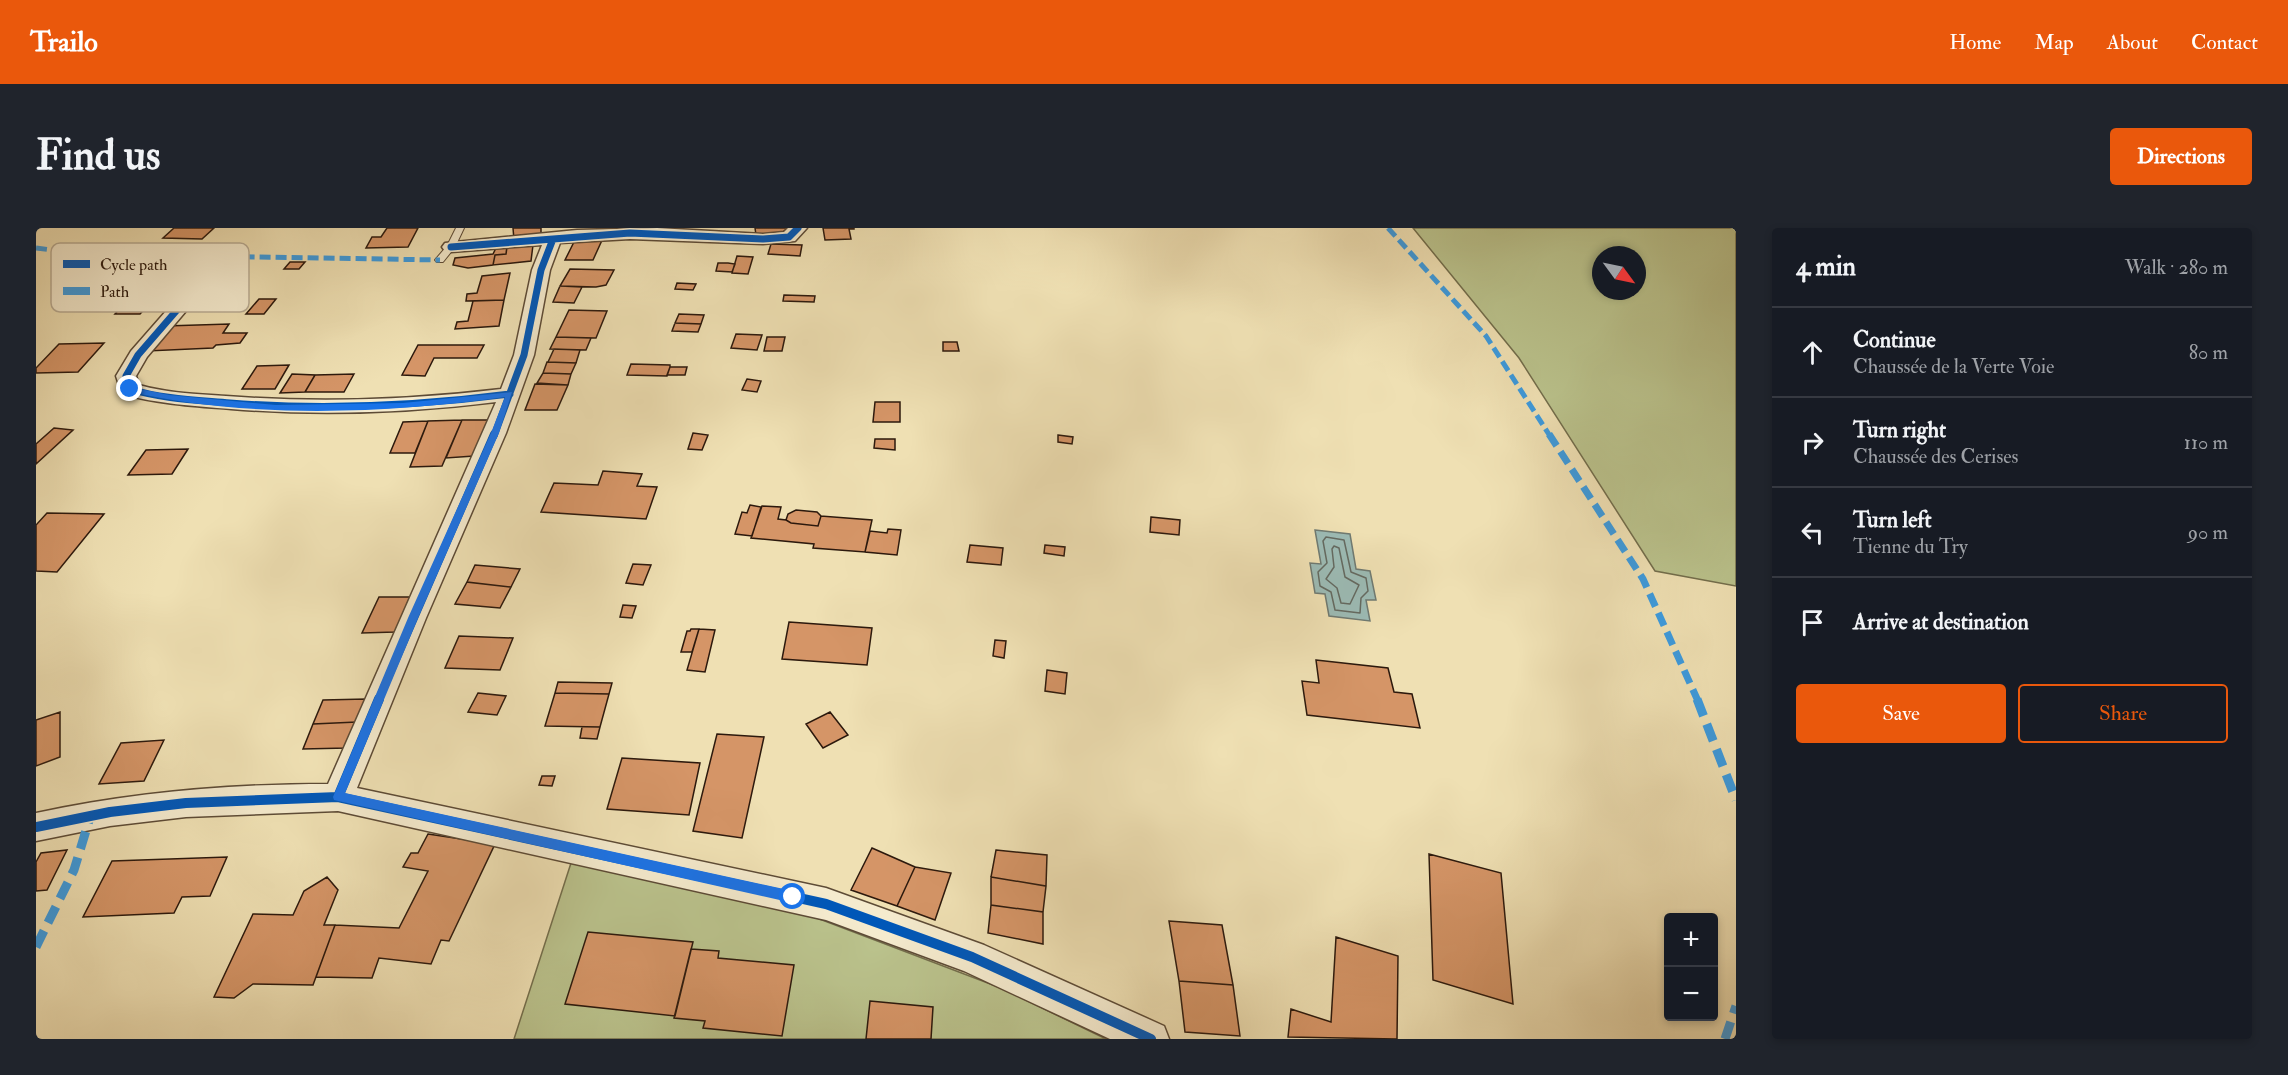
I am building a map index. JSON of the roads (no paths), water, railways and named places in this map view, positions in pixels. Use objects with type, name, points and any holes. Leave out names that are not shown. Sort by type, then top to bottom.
[{"type":"street","points":[[445,254],[553,239],[581,232],[608,231],[763,239],[789,237],[798,228]]},
{"type":"street","points":[[338,797],[413,618],[495,433],[524,355],[541,270],[553,239]]},
{"type":"street","points":[[175,312],[138,355],[126,376],[130,389],[169,398],[276,407],[413,405],[510,394]]},
{"type":"street","points":[[36,827],[91,813],[279,797],[338,797],[826,904],[972,957],[1150,1039]]},
{"type":"lane","points":[[445,254],[460,228]]},
{"type":"water","points":[[1315,530],[1350,534],[1356,569],[1370,571],[1376,600],[1366,600],[1370,621],[1329,616],[1325,594],[1315,593],[1310,563],[1321,564]]}]
